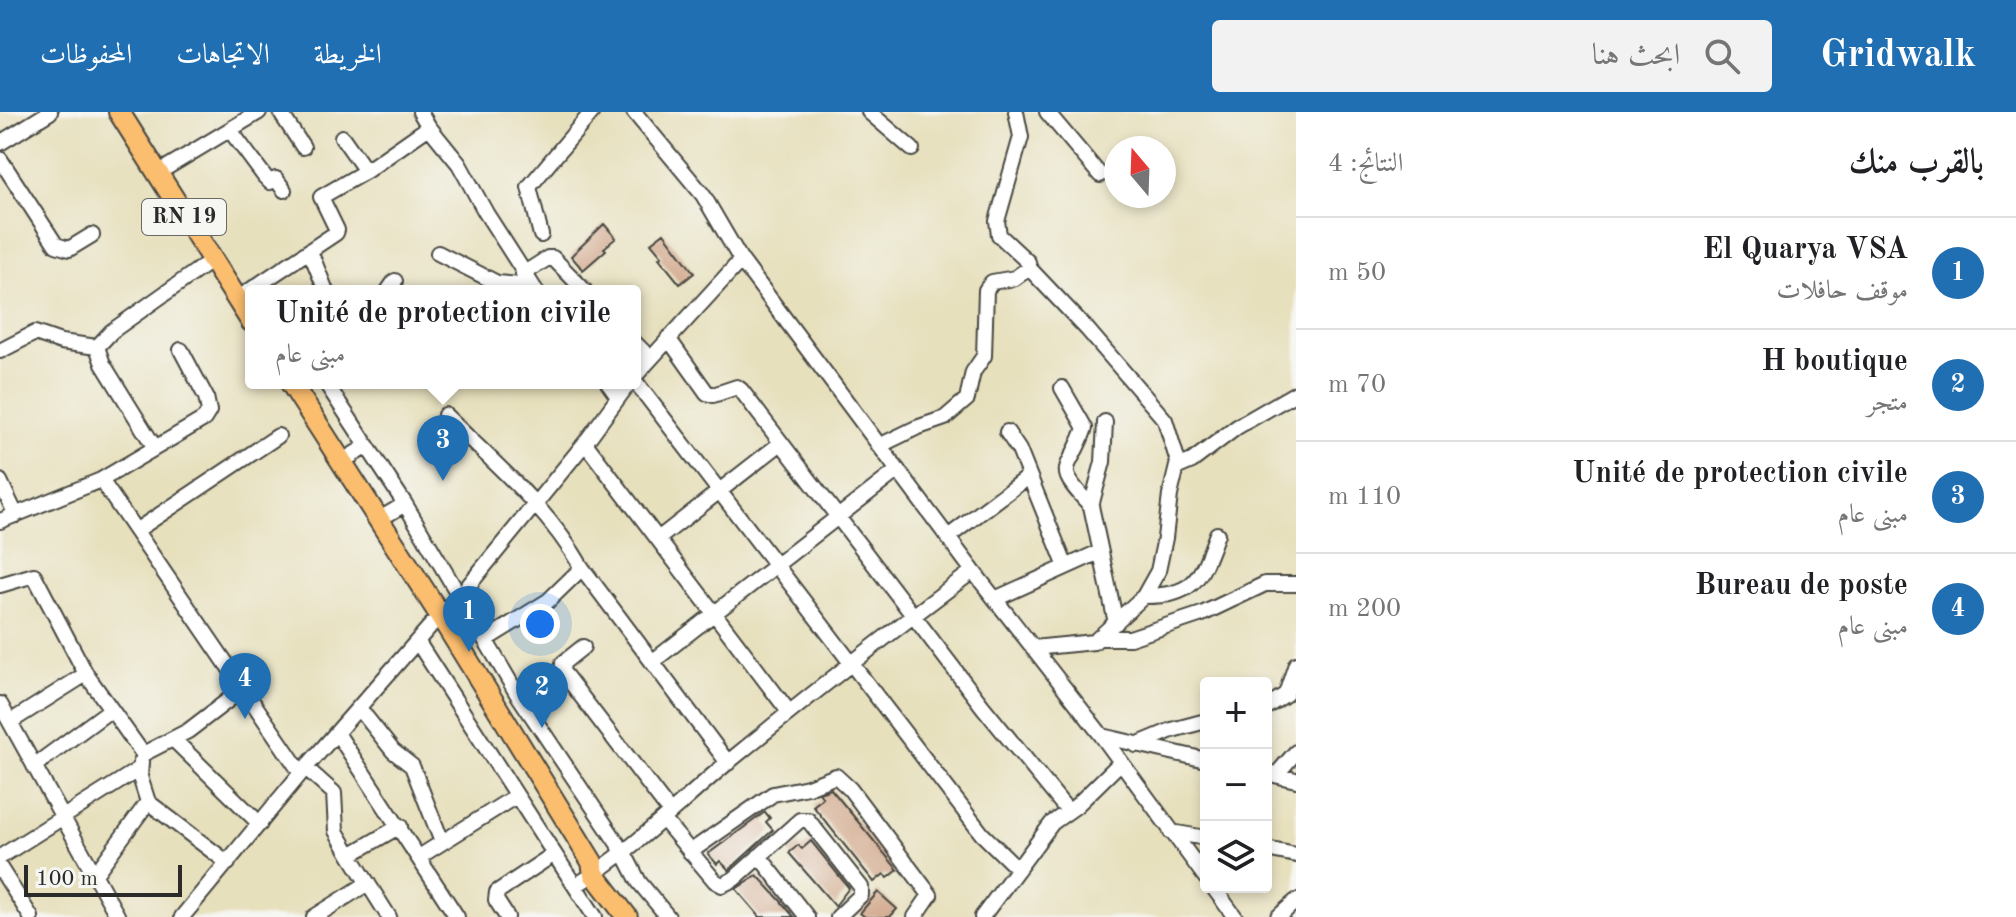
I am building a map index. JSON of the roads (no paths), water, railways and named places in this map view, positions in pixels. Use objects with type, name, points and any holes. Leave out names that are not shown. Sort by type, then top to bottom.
[{"type":"highway","name":"RN 19","points":[[119,112],[245,312]]},
{"type":"highway","points":[[295,389],[440,615],[627,917]]},
{"type":"highway","points":[[597,868],[642,917]]},
{"type":"street","points":[[0,143],[50,112]]},
{"type":"street","points":[[156,174],[259,112]]},
{"type":"street","points":[[280,112],[303,147]]},
{"type":"street","points":[[420,112],[459,164],[530,284]]},
{"type":"street","points":[[541,235],[529,187],[592,112]]},
{"type":"street","points":[[634,112],[703,195],[741,260],[1200,870]]},
{"type":"street","points":[[869,112],[912,149]]},
{"type":"street","points":[[1016,112],[1021,137],[997,221],[999,235],[1028,262],[1029,268],[1087,329],[1165,420],[1178,467],[1170,495],[1158,571],[1144,596],[1100,638],[1089,643],[1033,648]]},
{"type":"street","points":[[1047,112],[1100,175]]},
{"type":"street","points":[[267,285],[337,230],[321,197],[366,171],[429,127]]},
{"type":"street","points":[[230,130],[265,177],[270,182],[276,179],[284,190]]},
{"type":"street","points":[[342,137],[366,171]]},
{"type":"street","points":[[0,159],[56,245],[69,249],[92,235]]},
{"type":"street","points":[[310,251],[324,285]]},
{"type":"street","points":[[438,253],[497,283],[530,284]]},
{"type":"street","points":[[530,284],[548,258],[553,258],[579,285]]},
{"type":"street","points":[[97,347],[112,331],[212,260]]},
{"type":"street","points":[[641,370],[741,260]]},
{"type":"street","points":[[879,446],[945,418],[962,405],[967,399],[973,372],[984,356],[986,290],[992,282],[1015,278],[1029,268]]},
{"type":"street","points":[[237,299],[245,295]]},
{"type":"street","points":[[0,351],[35,333],[61,342],[97,347]]},
{"type":"street","points":[[668,338],[707,393],[713,395],[739,388],[983,707],[1068,811]]},
{"type":"street","points":[[97,347],[103,364],[155,448]]},
{"type":"street","points":[[641,349],[650,358]]},
{"type":"street","points":[[0,521],[101,480],[204,419],[209,411],[206,397],[181,350]]},
{"type":"street","points":[[641,386],[982,834],[1018,869]]},
{"type":"street","points":[[1062,388],[1085,428],[1067,465],[1069,482],[1091,506]]},
{"type":"street","points":[[330,389],[405,504],[516,692],[624,853],[639,882],[668,917]]},
{"type":"street","points":[[612,389],[618,397]]},
{"type":"street","points":[[182,917],[304,771],[460,596],[585,443],[624,389]]},
{"type":"street","points":[[1178,467],[1192,461],[1237,427],[1296,393]]},
{"type":"street","points":[[313,419],[338,403]]},
{"type":"street","points":[[445,415],[556,526],[582,568],[728,763]]},
{"type":"street","points":[[1105,422],[1103,462],[1091,506],[1116,623]]},
{"type":"street","points":[[1007,432],[1029,476],[1066,567]]},
{"type":"street","points":[[137,530],[278,436]]},
{"type":"street","points":[[585,443],[789,712]]},
{"type":"street","points":[[658,539],[781,443]]},
{"type":"street","points":[[341,462],[367,446]]},
{"type":"street","points":[[652,662],[898,470]]},
{"type":"street","points":[[948,537],[1029,476]]},
{"type":"street","points":[[101,480],[243,689],[304,771],[334,793],[336,831],[389,917]]},
{"type":"street","points":[[0,481],[16,515]]},
{"type":"street","points":[[378,520],[405,504]]},
{"type":"street","points":[[1144,596],[1169,596],[1195,584],[1217,534]]},
{"type":"street","points":[[995,599],[1099,552]]},
{"type":"street","points":[[485,640],[548,601],[582,568]]},
{"type":"street","points":[[575,886],[597,868],[624,853],[851,661],[973,571]]},
{"type":"street","points":[[0,585],[34,575],[86,674],[141,762],[148,802],[228,863]]},
{"type":"street","points":[[1100,638],[1130,638],[1202,614],[1265,584],[1296,584]]},
{"type":"street","points":[[417,641],[575,886],[589,915]]},
{"type":"street","points":[[583,647],[563,663],[562,671],[690,852],[715,881],[722,885],[734,879],[800,820],[808,820],[861,887],[861,895],[838,917]]},
{"type":"street","points":[[1272,703],[1286,694],[1296,664]]},
{"type":"street","points":[[10,722],[86,674]]},
{"type":"street","points":[[0,857],[214,713],[243,689]]},
{"type":"street","points":[[0,704],[118,917]]},
{"type":"street","points":[[359,708],[393,751],[412,766],[442,842]]},
{"type":"street","points":[[34,766],[110,710]]},
{"type":"street","points":[[1136,745],[1200,723]]},
{"type":"street","points":[[337,733],[457,917]]},
{"type":"street","points":[[1102,736],[1200,759]]},
{"type":"street","points":[[173,739],[260,824]]},
{"type":"street","points":[[1272,773],[1296,752]]},
{"type":"street","points":[[982,917],[1052,823],[1120,763]]},
{"type":"street","points":[[1272,774],[1296,780]]},
{"type":"street","points":[[690,852],[773,794],[808,787],[836,776],[850,789],[930,895],[915,917]]},
{"type":"street","points":[[419,857],[516,796]]},
{"type":"street","points":[[96,873],[148,802]]},
{"type":"street","points":[[350,855],[400,826]]},
{"type":"street","points":[[1171,832],[1200,837]]},
{"type":"street","points":[[1272,850],[1296,855]]},
{"type":"street","points":[[507,917],[496,900],[497,892],[554,854]]},
{"type":"street","points":[[759,856],[807,917]]},
{"type":"street","points":[[0,868],[31,917]]},
{"type":"street","points":[[314,917],[368,883]]},
{"type":"street","points":[[1217,893],[1235,917]]},
{"type":"street","points":[[1278,917],[1296,901]]},
{"type":"place","name":"Unité de protection civile","points":[[443,481]]},
{"type":"place","name":"El Quarya VSA","points":[[469,652]]},
{"type":"place","name":"Bureau de poste","points":[[245,719]]},
{"type":"place","name":"H boutique","points":[[542,728]]}]
